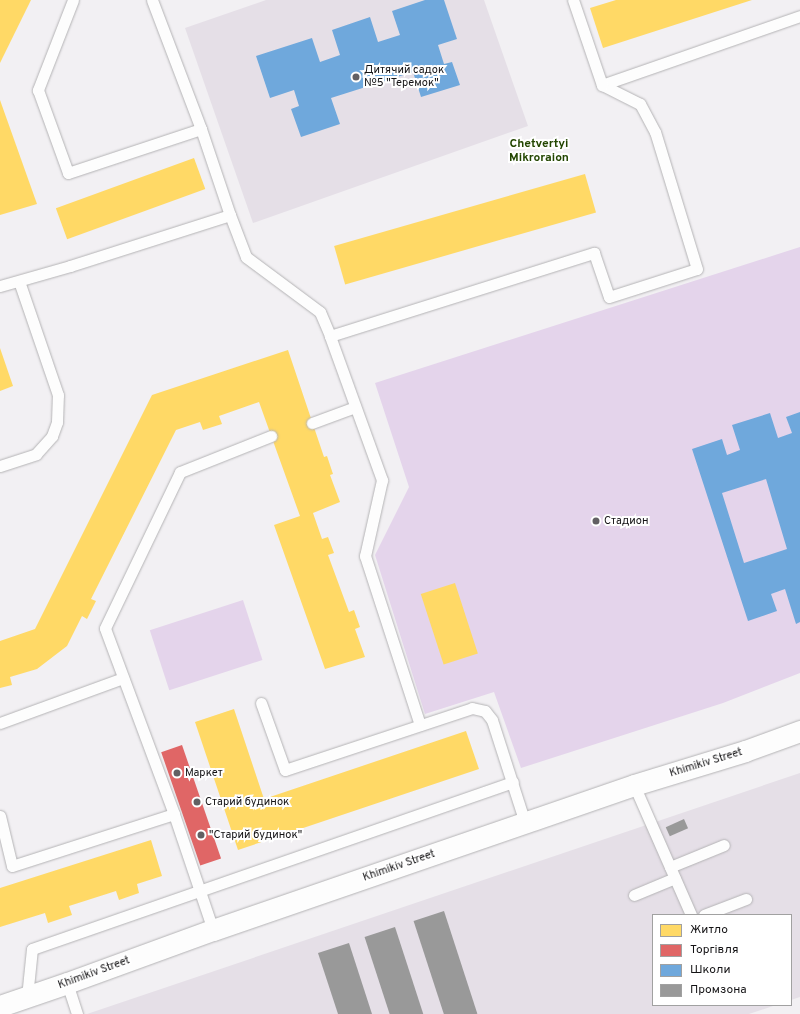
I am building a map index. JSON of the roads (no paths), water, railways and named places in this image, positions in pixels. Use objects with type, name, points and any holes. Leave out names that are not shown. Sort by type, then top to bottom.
[{"type":"street","name":"Khimikiv Street","points":[[0,1006],[67,984],[213,930],[634,786],[745,751],[800,731]]},
{"type":"lane","points":[[72,0],[38,90],[68,173],[201,129]]},
{"type":"lane","points":[[152,0],[201,129],[246,257],[320,312],[330,336],[382,480],[365,556],[420,725]]},
{"type":"lane","points":[[330,336],[594,253],[608,297],[697,269],[655,132],[640,104],[602,85],[573,0]]},
{"type":"lane","points":[[602,85],[800,16]]},
{"type":"lane","points":[[0,286],[230,215]]},
{"type":"lane","points":[[0,466],[36,454],[52,436],[58,414],[58,395],[19,281]]},
{"type":"lane","points":[[312,423],[355,407]]},
{"type":"lane","points":[[213,930],[174,814],[123,678],[106,628],[180,472],[271,436]]},
{"type":"lane","points":[[0,723],[123,678]]},
{"type":"lane","points":[[261,704],[285,770],[472,708],[485,711],[492,720],[525,823]]},
{"type":"lane","points":[[26,997],[32,949],[513,782]]},
{"type":"lane","points":[[634,786],[691,914]]},
{"type":"lane","points":[[0,816],[12,866],[174,814]]},
{"type":"lane","points":[[634,895],[724,845]]},
{"type":"lane","points":[[707,914],[746,899]]},
{"type":"lane","points":[[67,984],[77,1014]]},
{"type":"place","name":"Дитячий садок №5 \"Теремок\"","points":[[356,77]]},
{"type":"place","name":"Стадион","points":[[596,521]]},
{"type":"place","name":"Маркет","points":[[177,773]]},
{"type":"place","name":"Старий будинок","points":[[197,802]]},
{"type":"place","name":"\"Старий будинок\"","points":[[201,835]]},
{"type":"district","name":"Chetvertyi Mikroraion","points":[[539,152]]}]
